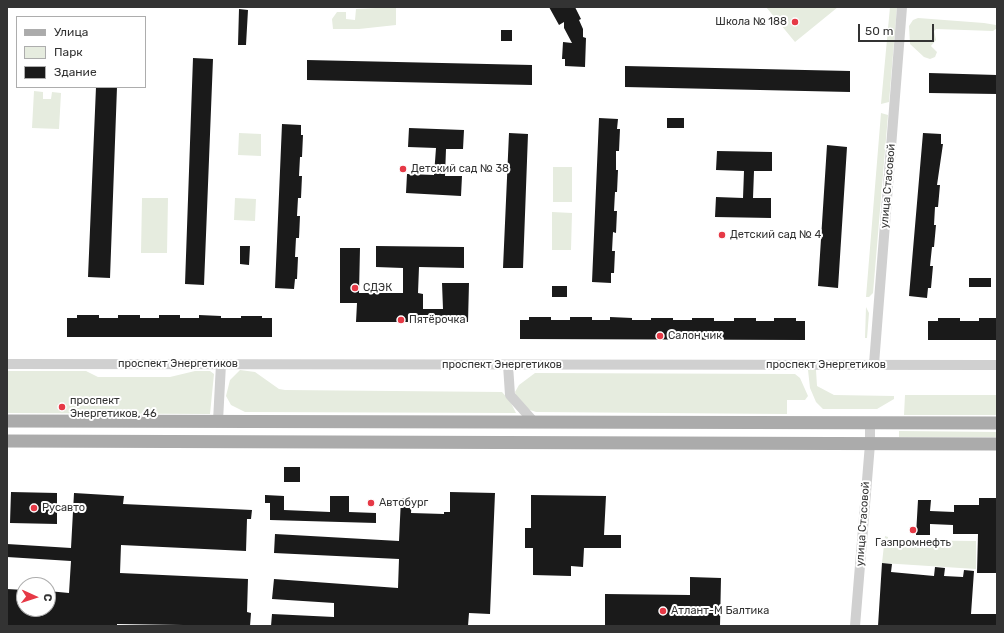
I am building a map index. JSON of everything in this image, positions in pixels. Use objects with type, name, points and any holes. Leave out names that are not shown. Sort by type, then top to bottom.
[{"type":"main road","points":[[7,421],[997,423]]},
{"type":"main road","points":[[7,441],[997,444]]},
{"type":"street","name":"улица Стасовой","points":[[874,364],[902,7]]},
{"type":"street","name":"проспект Энергетиков","points":[[7,364],[997,365]]},
{"type":"street","points":[[218,422],[221,364]]},
{"type":"street","points":[[508,365],[507,380],[510,395],[534,422]]},
{"type":"street","name":"улица Стасовой","points":[[856,626],[870,444],[870,423]]},
{"type":"green space","points":[[396,7],[396,25],[359,29],[333,29],[332,19],[337,12],[346,12],[346,19],[355,20],[356,9]]},
{"type":"green space","points":[[766,7],[838,7],[795,42]]},
{"type":"green space","points":[[890,7],[897,7],[889,102],[881,104]]},
{"type":"green space","points":[[918,18],[984,23],[996,25],[997,28],[993,31],[936,29],[934,31],[936,40],[931,46],[937,52],[935,57],[930,59],[924,57],[910,44],[909,26],[913,20]]},
{"type":"green space","points":[[34,91],[43,92],[43,99],[51,99],[52,92],[61,93],[59,129],[32,128]]},
{"type":"green space","points":[[881,113],[888,115],[873,293],[869,297],[866,297]]},
{"type":"green space","points":[[239,133],[261,134],[261,156],[238,155]]},
{"type":"green space","points":[[553,167],[572,167],[572,202],[553,202]]},
{"type":"green space","points":[[142,198],[168,198],[167,253],[141,253]]},
{"type":"green space","points":[[235,198],[256,199],[255,221],[234,220]]},
{"type":"green space","points":[[552,212],[572,213],[571,250],[552,250]]},
{"type":"green space","points":[[866,307],[869,313],[867,338],[865,338]]},
{"type":"green space","points":[[240,370],[255,372],[279,389],[285,390],[502,392],[510,401],[516,413],[245,412],[231,405],[226,396],[230,380]]},
{"type":"green space","points":[[808,370],[816,370],[817,386],[834,395],[894,396],[894,399],[877,409],[823,409],[816,402],[810,388]]},
{"type":"green space","points":[[7,371],[86,371],[98,377],[170,377],[195,371],[210,371],[214,374],[210,414],[7,413]]},
{"type":"green space","points":[[535,373],[795,374],[800,378],[808,396],[805,400],[787,400],[787,414],[536,412],[527,409],[516,396],[515,392],[519,385]]},
{"type":"green space","points":[[905,395],[997,395],[997,415],[904,415]]},
{"type":"green space","points":[[899,431],[997,432],[997,437],[899,437]]},
{"type":"green space","points":[[885,536],[888,537],[888,540],[976,541],[976,569],[882,563]]},
{"type":"building","points":[[549,7],[575,7],[581,19],[579,20],[583,29],[583,37],[586,38],[585,67],[565,66],[565,59],[562,59],[563,42],[572,43],[564,28],[564,22],[559,25]]},
{"type":"building","points":[[239,9],[248,10],[246,45],[238,45]]},
{"type":"building","points":[[501,30],[512,30],[512,41],[501,41]]},
{"type":"building","points":[[193,58],[213,59],[204,285],[185,284]]},
{"type":"building","points":[[307,60],[532,65],[532,85],[307,80]]},
{"type":"building","points":[[625,66],[850,71],[850,92],[625,87]]},
{"type":"building","points":[[929,73],[997,75],[997,94],[929,93]]},
{"type":"building","points":[[96,88],[117,88],[110,278],[88,277]]},
{"type":"building","points":[[599,118],[618,119],[617,129],[620,129],[619,151],[616,151],[616,170],[618,170],[614,211],[617,211],[616,233],[613,232],[612,251],[615,251],[614,273],[611,273],[611,283],[592,282]]},
{"type":"building","points":[[667,118],[684,118],[684,128],[667,128]]},
{"type":"building","points":[[282,124],[301,125],[301,135],[303,135],[299,176],[302,176],[301,198],[298,198],[297,216],[300,216],[299,238],[296,238],[295,257],[298,257],[297,279],[295,279],[294,289],[275,288]]},
{"type":"building","points":[[409,128],[464,130],[463,149],[446,149],[445,176],[462,176],[461,196],[406,193],[407,174],[434,175],[436,148],[408,147]]},
{"type":"building","points":[[509,133],[528,134],[523,268],[503,268]]},
{"type":"building","points":[[923,133],[941,134],[941,144],[943,144],[937,185],[940,185],[938,207],[935,207],[934,225],[936,225],[934,247],[932,247],[930,266],[933,266],[931,288],[928,288],[927,298],[909,296]]},
{"type":"building","points":[[827,145],[847,147],[838,288],[818,286]]},
{"type":"building","points":[[717,151],[772,152],[772,171],[754,171],[753,198],[771,198],[771,218],[715,217],[716,197],[743,198],[744,171],[716,170]]},
{"type":"building","points":[[240,246],[250,246],[249,265],[240,264]]},
{"type":"building","points":[[376,246],[464,247],[464,268],[419,267],[418,293],[423,294],[423,309],[443,309],[442,283],[469,283],[468,322],[356,322],[357,303],[340,303],[340,248],[360,248],[359,293],[403,293],[403,268],[376,267]]},
{"type":"building","points":[[969,278],[991,278],[991,287],[969,287]]},
{"type":"building","points":[[552,286],[567,286],[567,297],[552,297]]},
{"type":"building","points":[[77,315],[99,315],[99,318],[118,318],[118,315],[140,315],[140,318],[159,318],[159,315],[180,315],[180,318],[199,318],[199,315],[221,316],[221,318],[262,316],[262,318],[272,318],[272,337],[67,337],[67,318],[77,318]]},
{"type":"building","points":[[529,317],[551,317],[551,320],[570,320],[570,317],[592,317],[592,320],[610,320],[610,317],[632,318],[632,320],[651,320],[651,318],[692,320],[692,318],[714,318],[714,321],[734,321],[734,318],[756,318],[756,321],[774,321],[774,318],[796,318],[796,321],[805,321],[805,340],[520,339],[520,320],[529,320]]},
{"type":"building","points":[[938,318],[960,318],[960,321],[979,321],[979,318],[997,318],[997,340],[928,340],[928,321],[938,321]]},
{"type":"building","points":[[284,467],[300,467],[300,482],[284,482]]},
{"type":"building","name":"Русавто","points":[[11,492],[57,493],[57,524],[10,523]]},
{"type":"building","points":[[450,492],[495,493],[490,614],[469,613],[468,626],[271,626],[272,614],[334,617],[334,603],[272,599],[274,579],[398,588],[399,559],[274,553],[275,534],[399,541],[401,498],[412,498],[411,513],[444,514],[444,512],[450,512]]},
{"type":"building","points":[[74,493],[124,496],[123,504],[252,510],[251,519],[247,519],[246,551],[121,545],[120,573],[248,579],[247,612],[251,613],[250,626],[117,624],[117,626],[7,626],[7,589],[16,590],[16,617],[56,617],[56,592],[69,593],[71,561],[7,557],[7,544],[71,548]]},
{"type":"building","points":[[265,495],[284,496],[284,510],[330,512],[330,496],[349,496],[349,512],[376,513],[376,523],[270,520],[270,503],[265,503]]},
{"type":"building","points":[[531,495],[606,496],[604,535],[621,535],[621,548],[584,548],[583,567],[571,566],[571,576],[533,575],[533,548],[525,548],[525,528],[531,528]]},
{"type":"building","points":[[979,498],[997,498],[996,573],[977,573],[978,534],[953,534],[953,525],[930,524],[930,535],[916,535],[918,500],[931,500],[930,511],[954,512],[954,505],[979,505]]},
{"type":"building","points":[[882,563],[892,564],[891,572],[934,576],[935,567],[945,568],[944,576],[963,577],[964,570],[974,571],[971,614],[997,614],[997,626],[878,626]]},
{"type":"building","name":"Атлант-М Балтика","points":[[690,577],[721,578],[720,626],[605,626],[605,594],[690,595]]},
{"type":"place","name":"Школа № 188","points":[[795,22]]},
{"type":"place","name":"Детский сад № 38","points":[[403,169]]},
{"type":"place","name":"Детский сад № 4","points":[[722,235]]},
{"type":"place","name":"СДЭК","points":[[355,288]]},
{"type":"place","name":"Пятёрочка","points":[[401,320]]},
{"type":"place","name":"Салон чик","points":[[660,336]]},
{"type":"place","name":"проспект Энергетиков, 46","points":[[62,407]]},
{"type":"place","name":"Автобург","points":[[371,503]]},
{"type":"place","name":"Русавто","points":[[34,508]]},
{"type":"place","name":"Газпромнефть","points":[[913,530]]},
{"type":"place","name":"Атлант-М Балтика","points":[[663,611]]}]
